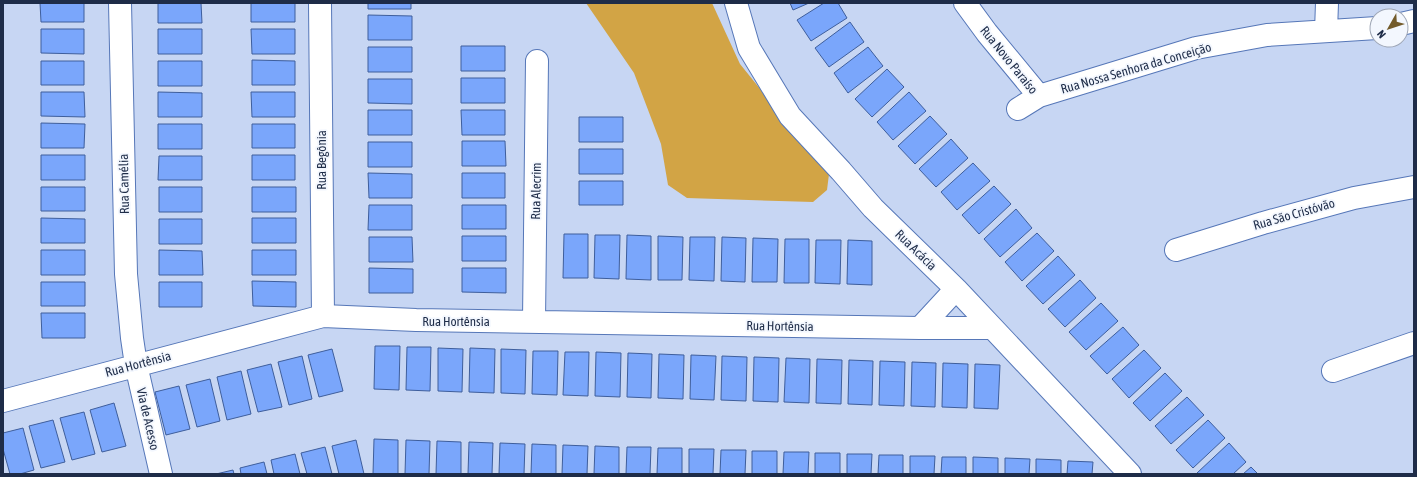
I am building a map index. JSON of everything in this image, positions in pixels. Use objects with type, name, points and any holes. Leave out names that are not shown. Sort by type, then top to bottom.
[{"type":"street","name":"Rua Camélia","points":[[120,3],[126,274],[136,365]]},
{"type":"street","name":"Rua Begônia","points":[[320,3],[322,316]]},
{"type":"street","name":"Rua Acácia","points":[[736,3],[749,48],[790,116],[841,170],[873,208],[956,289],[991,328],[1130,474]]},
{"type":"street","name":"Rua Novo Paraíso","points":[[965,3],[986,33],[1040,96],[1018,109]]},
{"type":"street","points":[[1326,31],[1327,3]]},
{"type":"street","name":"Rua Nossa Senhora da Conceição","points":[[1040,96],[1196,48],[1267,35],[1369,28]]},
{"type":"street","name":"Rua Alecrim","points":[[534,321],[537,61]]},
{"type":"street","name":"Rua São Cristóvão","points":[[1176,250],[1263,223],[1354,198],[1414,187]]},
{"type":"street","points":[[920,328],[956,289]]},
{"type":"street","name":"Rua Hortênsia","points":[[3,401],[322,316],[416,320],[991,328]]},
{"type":"street","points":[[1333,371],[1414,343]]},
{"type":"street","name":"Via de Acesso","points":[[136,365],[161,474]]},
{"type":"shaded area","points":[[586,3],[712,3],[740,64],[829,174],[827,190],[813,202],[687,198],[668,185],[661,144],[634,73]]},
{"type":"building","points":[[40,3],[84,3],[84,22],[41,22]]},
{"type":"building","points":[[158,3],[201,3],[202,23],[158,23]]},
{"type":"building","points":[[251,3],[295,3],[295,22],[251,22]]},
{"type":"building","points":[[368,3],[411,3],[411,9],[368,9]]},
{"type":"building","points":[[790,3],[809,3],[793,10]]},
{"type":"building","points":[[824,3],[838,3],[847,18],[811,41],[797,20]]},
{"type":"building","points":[[368,15],[412,16],[412,40],[368,40]]},
{"type":"building","points":[[850,22],[864,42],[829,67],[815,48]]},
{"type":"building","points":[[41,29],[84,29],[84,54],[41,53]]},
{"type":"building","points":[[158,29],[202,29],[202,54],[158,54]]},
{"type":"building","points":[[251,29],[295,29],[295,54],[252,54]]},
{"type":"building","points":[[461,46],[505,46],[505,71],[461,71]]},
{"type":"building","points":[[368,47],[412,47],[412,72],[368,72]]},
{"type":"building","points":[[868,47],[883,66],[848,93],[834,73]]},
{"type":"building","points":[[252,60],[295,61],[295,85],[252,85]]},
{"type":"building","points":[[41,61],[84,61],[84,85],[41,85]]},
{"type":"building","points":[[158,61],[202,61],[202,86],[158,86]]},
{"type":"building","points":[[887,69],[904,87],[872,117],[855,99]]},
{"type":"building","points":[[461,78],[505,78],[505,103],[461,103]]},
{"type":"building","points":[[368,79],[412,79],[412,104],[368,103]]},
{"type":"building","points":[[41,92],[84,92],[85,117],[41,116]]},
{"type":"building","points":[[158,92],[202,93],[202,117],[158,117]]},
{"type":"building","points":[[251,92],[295,92],[295,117],[252,117]]},
{"type":"building","points":[[909,92],[926,111],[893,140],[877,122]]},
{"type":"building","points":[[368,110],[412,110],[412,135],[368,135]]},
{"type":"building","points":[[461,110],[505,110],[505,135],[462,135]]},
{"type":"building","points":[[930,116],[947,134],[915,164],[898,146]]},
{"type":"building","points":[[579,117],[623,117],[623,142],[579,142]]},
{"type":"building","points":[[41,123],[85,124],[84,148],[41,148]]},
{"type":"building","points":[[158,124],[202,124],[202,149],[158,149]]},
{"type":"building","points":[[252,124],[295,124],[295,148],[252,148]]},
{"type":"building","points":[[951,139],[968,158],[936,187],[919,169]]},
{"type":"building","points":[[462,141],[505,141],[506,166],[462,166]]},
{"type":"building","points":[[368,142],[412,142],[412,167],[368,167]]},
{"type":"building","points":[[579,149],[623,149],[623,174],[579,174]]},
{"type":"building","points":[[41,155],[85,155],[85,180],[41,180]]},
{"type":"building","points":[[252,155],[295,155],[295,180],[252,180]]},
{"type":"building","points":[[159,156],[202,156],[202,180],[158,180]]},
{"type":"building","points":[[973,163],[990,181],[957,210],[941,192]]},
{"type":"building","points":[[368,173],[412,174],[412,198],[369,198]]},
{"type":"building","points":[[462,173],[505,173],[505,198],[462,198]]},
{"type":"building","points":[[579,181],[623,181],[623,205],[579,205]]},
{"type":"building","points":[[994,186],[1011,204],[979,234],[962,215]]},
{"type":"building","points":[[41,187],[85,187],[85,211],[41,211]]},
{"type":"building","points":[[159,187],[202,187],[202,212],[159,212]]},
{"type":"building","points":[[252,187],[296,187],[296,212],[252,212]]},
{"type":"building","points":[[369,205],[412,205],[412,230],[368,230]]},
{"type":"building","points":[[462,205],[506,205],[506,229],[462,229]]},
{"type":"building","points":[[1016,209],[1032,228],[1000,257],[984,239]]},
{"type":"building","points":[[41,218],[85,219],[85,243],[41,243]]},
{"type":"building","points":[[252,218],[296,218],[296,243],[252,243]]},
{"type":"building","points":[[159,219],[202,219],[202,244],[159,244]]},
{"type":"building","points":[[1037,233],[1054,251],[1022,281],[1005,262]]},
{"type":"building","points":[[564,234],[588,234],[588,278],[563,278]]},
{"type":"building","points":[[595,235],[620,235],[619,279],[594,278]]},
{"type":"building","points":[[627,235],[651,236],[651,280],[626,279]]},
{"type":"building","points":[[462,236],[506,236],[506,261],[462,261]]},
{"type":"building","points":[[658,236],[683,237],[682,280],[658,280]]},
{"type":"building","points":[[369,237],[412,237],[413,262],[369,262]]},
{"type":"building","points":[[690,237],[715,237],[714,281],[689,280]]},
{"type":"building","points":[[722,237],[746,238],[745,282],[721,281]]},
{"type":"building","points":[[753,238],[778,239],[777,282],[752,282]]},
{"type":"building","points":[[785,239],[809,239],[809,283],[784,283]]},
{"type":"building","points":[[816,240],[841,240],[840,284],[815,283]]},
{"type":"building","points":[[848,240],[872,241],[872,285],[847,284]]},
{"type":"building","points":[[41,250],[85,250],[85,275],[41,275]]},
{"type":"building","points":[[159,250],[202,251],[203,275],[159,275]]},
{"type":"building","points":[[252,250],[296,250],[296,275],[252,275]]},
{"type":"building","points":[[1058,256],[1075,275],[1043,304],[1026,286]]},
{"type":"building","points":[[369,268],[413,269],[413,293],[369,293]]},
{"type":"building","points":[[462,268],[506,268],[506,293],[462,292]]},
{"type":"building","points":[[1080,280],[1096,298],[1065,327],[1048,309]]},
{"type":"building","points":[[252,281],[296,282],[296,307],[253,306]]},
{"type":"building","points":[[41,282],[85,282],[85,306],[41,306]]},
{"type":"building","points":[[159,282],[202,282],[202,307],[159,307]]},
{"type":"building","points":[[1101,303],[1118,321],[1086,350],[1069,332]]},
{"type":"building","points":[[41,313],[85,313],[85,338],[42,338]]},
{"type":"building","points":[[1123,327],[1139,345],[1107,374],[1090,356]]},
{"type":"building","points":[[375,346],[400,346],[399,390],[374,389]]},
{"type":"building","points":[[407,347],[431,347],[430,391],[406,390]]},
{"type":"building","points":[[438,348],[463,349],[462,392],[438,391]]},
{"type":"building","points":[[470,348],[495,349],[494,393],[469,392]]},
{"type":"building","points":[[332,349],[343,391],[319,397],[308,355]]},
{"type":"building","points":[[501,349],[526,350],[525,394],[501,393]]},
{"type":"building","points":[[1144,350],[1161,368],[1129,398],[1112,379]]},
{"type":"building","points":[[533,351],[558,351],[557,395],[532,394]]},
{"type":"building","points":[[565,352],[589,352],[588,396],[563,395]]},
{"type":"building","points":[[596,352],[621,353],[620,397],[595,396]]},
{"type":"building","points":[[628,353],[652,354],[651,398],[627,397]]},
{"type":"building","points":[[659,354],[684,355],[683,399],[658,398]]},
{"type":"building","points":[[691,355],[716,356],[714,400],[690,399]]},
{"type":"building","points":[[302,356],[312,399],[289,405],[278,362]]},
{"type":"building","points":[[722,356],[747,357],[746,401],[721,400]]},
{"type":"building","points":[[754,357],[779,358],[778,402],[753,401]]},
{"type":"building","points":[[786,358],[810,359],[809,403],[784,402]]},
{"type":"building","points":[[817,359],[842,360],[841,404],[816,403]]},
{"type":"building","points":[[849,360],[873,361],[872,405],[848,404]]},
{"type":"building","points":[[880,361],[905,362],[904,406],[879,405]]},
{"type":"building","points":[[912,362],[936,363],[935,407],[911,406]]},
{"type":"building","points":[[943,363],[968,364],[967,408],[942,407]]},
{"type":"building","points":[[271,364],[282,407],[258,412],[247,370]]},
{"type":"building","points":[[975,364],[1000,365],[998,409],[974,408]]},
{"type":"building","points":[[241,371],[251,414],[227,420],[217,377]]},
{"type":"building","points":[[1165,373],[1182,391],[1150,421],[1133,403]]},
{"type":"building","points":[[210,379],[220,421],[197,427],[186,385]]},
{"type":"building","points":[[179,386],[190,429],[166,435],[155,392]]},
{"type":"building","points":[[1187,397],[1204,415],[1171,444],[1155,426]]},
{"type":"building","points":[[114,403],[126,446],[102,452],[90,410]]},
{"type":"building","points":[[84,412],[95,454],[72,460],[60,418]]},
{"type":"building","points":[[53,420],[65,462],[41,468],[29,426]]},
{"type":"building","points":[[1208,420],[1225,438],[1193,468],[1176,450]]},
{"type":"building","points":[[23,428],[34,470],[20,474],[10,474],[3,449],[3,433]]},
{"type":"building","points":[[374,439],[398,440],[398,474],[373,474]]},
{"type":"building","points":[[356,440],[364,474],[339,474],[332,446]]},
{"type":"building","points":[[406,440],[430,441],[429,474],[405,474]]},
{"type":"building","points":[[437,441],[461,442],[461,474],[436,474]]},
{"type":"building","points":[[469,442],[493,443],[492,474],[468,474]]},
{"type":"building","points":[[500,443],[525,444],[524,474],[499,474]]},
{"type":"building","points":[[1229,443],[1246,462],[1233,474],[1197,473]]},
{"type":"building","points":[[532,444],[556,445],[556,474],[531,474]]},
{"type":"building","points":[[563,445],[588,446],[587,474],[562,474]]},
{"type":"building","points":[[595,446],[619,447],[619,474],[594,474]]},
{"type":"building","points":[[325,447],[332,474],[307,474],[301,453]]},
{"type":"building","points":[[627,447],[651,447],[650,474],[626,474]]},
{"type":"building","points":[[658,448],[682,448],[682,474],[657,474]]},
{"type":"building","points":[[689,449],[714,449],[713,474],[689,474]]},
{"type":"building","points":[[721,450],[746,450],[745,474],[720,474]]},
{"type":"building","points":[[752,451],[777,451],[777,474],[752,474]]},
{"type":"building","points":[[784,452],[809,452],[808,474],[783,474]]},
{"type":"building","points":[[815,453],[840,453],[840,474],[815,474]]},
{"type":"building","points":[[295,454],[300,474],[274,474],[271,460]]},
{"type":"building","points":[[847,454],[872,454],[871,474],[847,474]]},
{"type":"building","points":[[879,455],[903,455],[903,474],[878,474]]},
{"type":"building","points":[[910,456],[935,456],[934,474],[910,474]]},
{"type":"building","points":[[942,457],[966,457],[966,474],[941,474]]},
{"type":"building","points":[[973,457],[998,458],[998,474],[973,474]]},
{"type":"building","points":[[1005,458],[1030,459],[1029,474],[1005,474]]},
{"type":"building","points":[[1036,459],[1061,460],[1061,474],[1036,474]]},
{"type":"building","points":[[1068,461],[1093,462],[1092,474],[1067,474]]},
{"type":"building","points":[[264,462],[267,474],[241,474],[240,468]]},
{"type":"building","points":[[1251,467],[1258,474],[1243,474]]},
{"type":"building","points":[[233,470],[234,474],[216,474]]}]
